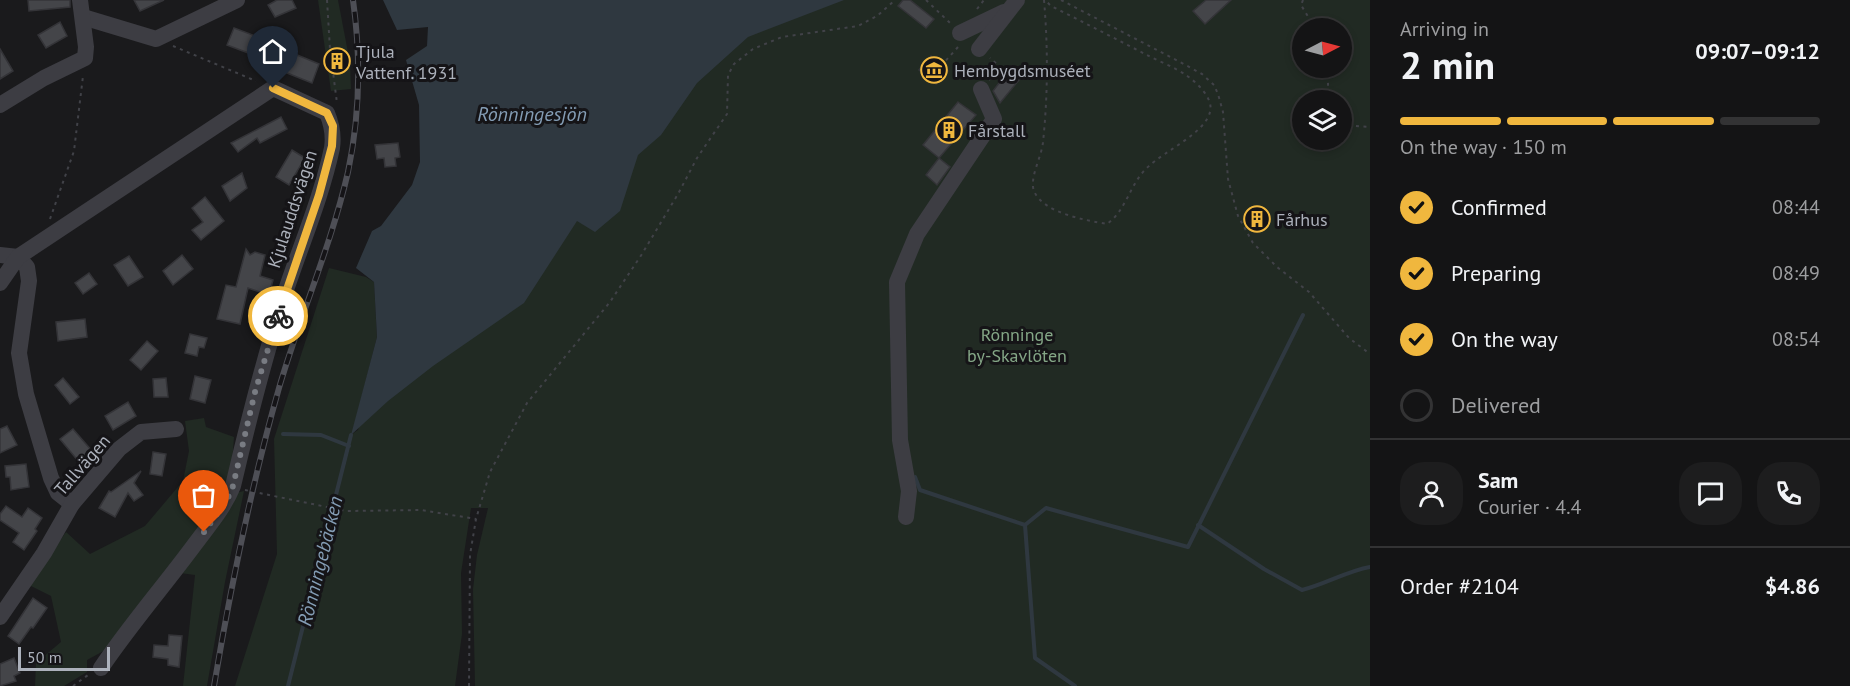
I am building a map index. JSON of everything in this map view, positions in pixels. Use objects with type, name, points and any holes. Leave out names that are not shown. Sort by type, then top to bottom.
[{"type":"street","points":[[0,105],[44,78],[85,58],[82,8],[156,39],[237,0]]},
{"type":"street","points":[[960,39],[1013,4]]},
{"type":"street","points":[[979,49],[1013,4]]},
{"type":"street","points":[[0,283],[18,257],[273,88],[327,113],[333,126]]},
{"type":"street","points":[[906,517],[909,491],[900,440],[897,282],[917,234],[993,120],[981,89]]},
{"type":"street","name":"Kjulauddsvägen","points":[[100,668],[227,500],[233,486],[259,381],[284,296],[319,195],[332,146],[333,126]]},
{"type":"street","points":[[0,255],[18,257],[27,267],[29,282],[19,353],[26,394],[51,478],[58,493],[72,504]]},
{"type":"street","name":"Tallvägen","points":[[0,617],[44,553],[72,504],[119,449],[141,432],[176,429]]},
{"type":"path","points":[[327,0],[330,49],[338,111],[333,126]]},
{"type":"path","points":[[469,686],[470,565],[476,519],[490,472],[527,403],[610,302],[642,255],[697,158],[727,114],[728,75],[734,64],[753,49],[782,37],[858,26],[877,16],[895,0]]},
{"type":"path","points":[[1045,0],[1052,6],[1186,75],[1205,93],[1209,101],[1211,111],[1206,122],[1137,177],[1117,217],[1107,224],[1081,219],[1048,207],[1033,189],[1036,167],[1043,145],[1045,117],[1045,0]]},
{"type":"path","points":[[1061,0],[1202,74],[1214,85],[1223,112],[1228,179],[1238,216],[1253,243],[1277,267],[1309,292],[1349,338],[1370,354]]},
{"type":"path","points":[[1303,0],[1301,4],[1309,18]]},
{"type":"path","points":[[156,39],[273,88]]},
{"type":"path","points":[[941,66],[960,39]]},
{"type":"path","points":[[41,242],[74,151],[85,58]]},
{"type":"path","points":[[1352,126],[1370,127]]},
{"type":"path","points":[[233,486],[346,511],[422,510],[476,519]]},
{"type":"path","points":[[73,686],[100,668]]},
{"type":"green space","points":[[318,0],[338,0],[350,63],[351,89],[331,91]]},
{"type":"green space","name":"Rönninge by-Skavlöten","points":[[781,0],[1370,0],[1370,686],[475,686],[473,589],[477,555],[488,508],[471,508],[461,573],[462,634],[455,686],[235,686],[277,554],[274,439],[329,268],[366,277],[374,282],[377,337],[352,434],[358,430],[364,407]]},
{"type":"green space","points":[[204,418],[206,427],[234,437],[231,478],[227,492],[109,648],[87,660],[87,672],[64,686],[35,686],[36,663],[61,642],[51,596],[29,585],[66,532],[90,554],[145,526],[183,481],[189,451],[185,421]]},
{"type":"green space","points":[[244,491],[207,686],[183,686],[195,575],[180,573],[235,493]]},
{"type":"water","name":"Rönningesjön","points":[[383,0],[844,0],[748,37],[697,83],[661,135],[638,155],[620,211],[595,232],[577,221],[524,303],[433,366],[388,401],[351,435],[377,337],[374,282],[356,268],[372,231],[381,226],[412,185],[420,162],[419,105],[406,60],[427,46],[428,27],[397,30]]},
{"type":"building","points":[[28,0],[70,0],[70,7],[29,11]]},
{"type":"building","points":[[134,0],[164,0],[140,11]]},
{"type":"building","points":[[277,0],[292,0],[296,8],[275,17],[268,5]]},
{"type":"building","points":[[903,0],[910,0],[934,19],[926,28],[898,6]]},
{"type":"building","points":[[1206,0],[1231,0],[1205,24],[1193,11]]},
{"type":"building","points":[[60,22],[67,36],[46,48],[38,35]]},
{"type":"building","points":[[234,28],[266,40],[259,57],[227,45]]},
{"type":"building","points":[[0,49],[13,71],[0,79]]},
{"type":"building","points":[[290,52],[319,64],[312,83],[282,71]]},
{"type":"building","points":[[931,56],[948,71],[936,84],[919,70]]},
{"type":"building","points":[[1012,66],[1023,75],[1000,103],[993,91]]},
{"type":"building","name":"Fårstall","points":[[958,102],[976,115],[939,158],[923,145]]},
{"type":"building","points":[[281,117],[287,129],[260,143],[257,138],[238,152],[231,143]]},
{"type":"building","points":[[398,143],[400,157],[395,158],[396,166],[385,167],[384,158],[377,159],[375,145]]},
{"type":"building","points":[[292,150],[305,158],[289,185],[276,177]]},
{"type":"building","points":[[939,158],[950,167],[937,185],[926,175]]},
{"type":"building","points":[[242,173],[247,188],[230,201],[222,186]]},
{"type":"building","points":[[205,197],[224,221],[201,240],[192,230],[203,222],[192,208]]},
{"type":"building","name":"Fårhus","points":[[1258,212],[1264,218],[1257,226],[1250,219]]},
{"type":"building","points":[[246,249],[250,255],[255,252],[265,255],[260,276],[273,280],[269,295],[248,288],[240,324],[217,319],[226,285],[236,287]]},
{"type":"building","points":[[182,255],[193,269],[173,285],[163,271]]},
{"type":"building","points":[[129,256],[143,277],[128,286],[114,265]]},
{"type":"building","points":[[89,273],[97,284],[83,294],[75,283]]},
{"type":"building","points":[[85,319],[87,337],[58,341],[56,322]]},
{"type":"building","points":[[190,334],[207,338],[204,348],[199,347],[197,356],[185,353]]},
{"type":"building","points":[[147,341],[158,351],[141,370],[130,360]]},
{"type":"building","points":[[195,376],[211,380],[205,403],[190,399]]},
{"type":"building","points":[[63,378],[79,397],[70,404],[55,385]]},
{"type":"building","points":[[166,378],[168,397],[154,397],[153,379]]},
{"type":"building","points":[[128,402],[136,416],[113,430],[105,416]]},
{"type":"building","points":[[7,426],[17,445],[0,453],[0,429]]},
{"type":"building","points":[[73,429],[92,451],[79,462],[60,439]]},
{"type":"building","points":[[153,452],[166,454],[162,476],[150,474]]},
{"type":"building","points":[[26,464],[29,487],[11,490],[10,477],[6,477],[5,466]]},
{"type":"building","points":[[141,471],[134,483],[143,495],[134,501],[128,493],[115,517],[99,508],[109,491],[111,492]]},
{"type":"building","points":[[6,506],[22,517],[28,508],[42,518],[35,529],[37,531],[24,550],[13,542],[19,533],[0,520],[0,514]]},
{"type":"building","points":[[33,598],[47,608],[19,644],[8,636]]},
{"type":"building","points":[[169,635],[182,636],[179,667],[168,665],[168,659],[153,657],[154,645],[168,646]]},
{"type":"building","points":[[14,658],[20,673],[14,676],[16,681],[0,686],[0,664]]},
{"type":"waterway","points":[[1025,525],[1046,508],[1188,547],[1303,315]]},
{"type":"waterway","points":[[283,434],[321,435],[349,446]]},
{"type":"waterway","name":"Rönningebäcken","points":[[288,686],[351,435]]},
{"type":"waterway","points":[[915,477],[920,490],[1025,525],[1035,658],[1075,686]]},
{"type":"waterway","points":[[1198,525],[1264,569],[1302,590],[1370,567]]},
{"type":"railway","points":[[214,686],[242,536],[259,462],[287,361],[333,227],[348,172],[355,129],[358,86],[353,0]]},
{"type":"way so far","points":[[204,532],[227,500],[233,486],[255,392],[278,316]]},
{"type":"place","name":"Tjula Vattenf. 1931","points":[[337,61]]},
{"type":"place","name":"Hembygdsmuséet","points":[[934,70]]},
{"type":"place","name":"Fårstall","points":[[949,130]]},
{"type":"place","name":"Fårhus","points":[[1257,219]]},
{"type":"route","points":[[273,88],[327,113],[333,126],[332,146],[319,195],[278,316]]}]
